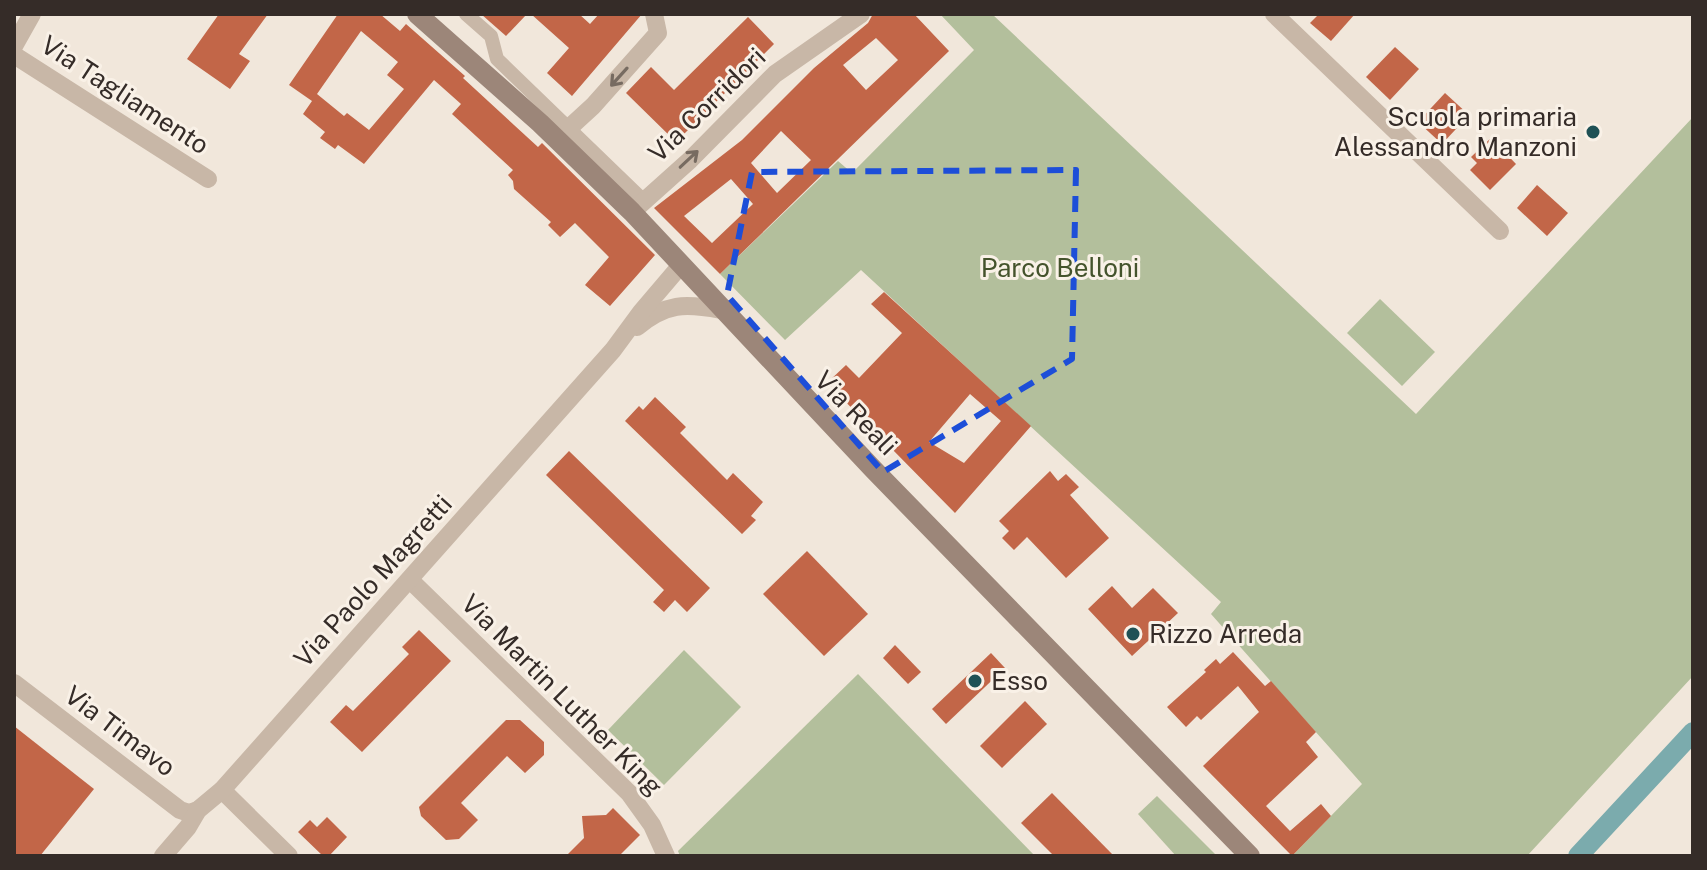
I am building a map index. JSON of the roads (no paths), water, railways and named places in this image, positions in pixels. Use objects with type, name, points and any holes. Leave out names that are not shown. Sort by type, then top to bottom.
[{"type":"main road","name":"Via Reali","points":[[417,14],[563,133],[638,207],[681,265],[721,310],[1250,856]]},
{"type":"street","points":[[14,46],[32,14]]},
{"type":"street","points":[[466,14],[491,36],[497,59],[563,133],[593,106],[658,33],[654,14]]},
{"type":"street","name":"Via Corridori","points":[[638,207],[690,160],[775,74],[861,14]]},
{"type":"street","points":[[1274,14],[1500,231]]},
{"type":"street","name":"Via Tagliamento","points":[[14,55],[208,179]]},
{"type":"street","name":"Via Paolo Magretti","points":[[163,856],[198,810],[222,790],[623,339],[641,312],[681,265]]},
{"type":"street","name":"Via Paolo Magretti","points":[[623,339],[664,308],[699,305],[721,310]]},
{"type":"street","name":"Via Martin Luther King","points":[[410,580],[642,807],[666,856]]},
{"type":"street","name":"Via Timavo","points":[[14,683],[180,810],[189,813],[198,810]]},
{"type":"street","points":[[222,790],[289,856]]},
{"type":"waterway","points":[[1578,856],[1693,732]]},
{"type":"place","name":"Scuola primaria Alessandro Manzoni","points":[[1593,132]]},
{"type":"place","name":"Rizzo Arreda","points":[[1133,634]]},
{"type":"place","name":"Esso","points":[[975,681]]},
{"type":"park label","name":"Parco Belloni","points":[[1060,268]]}]
